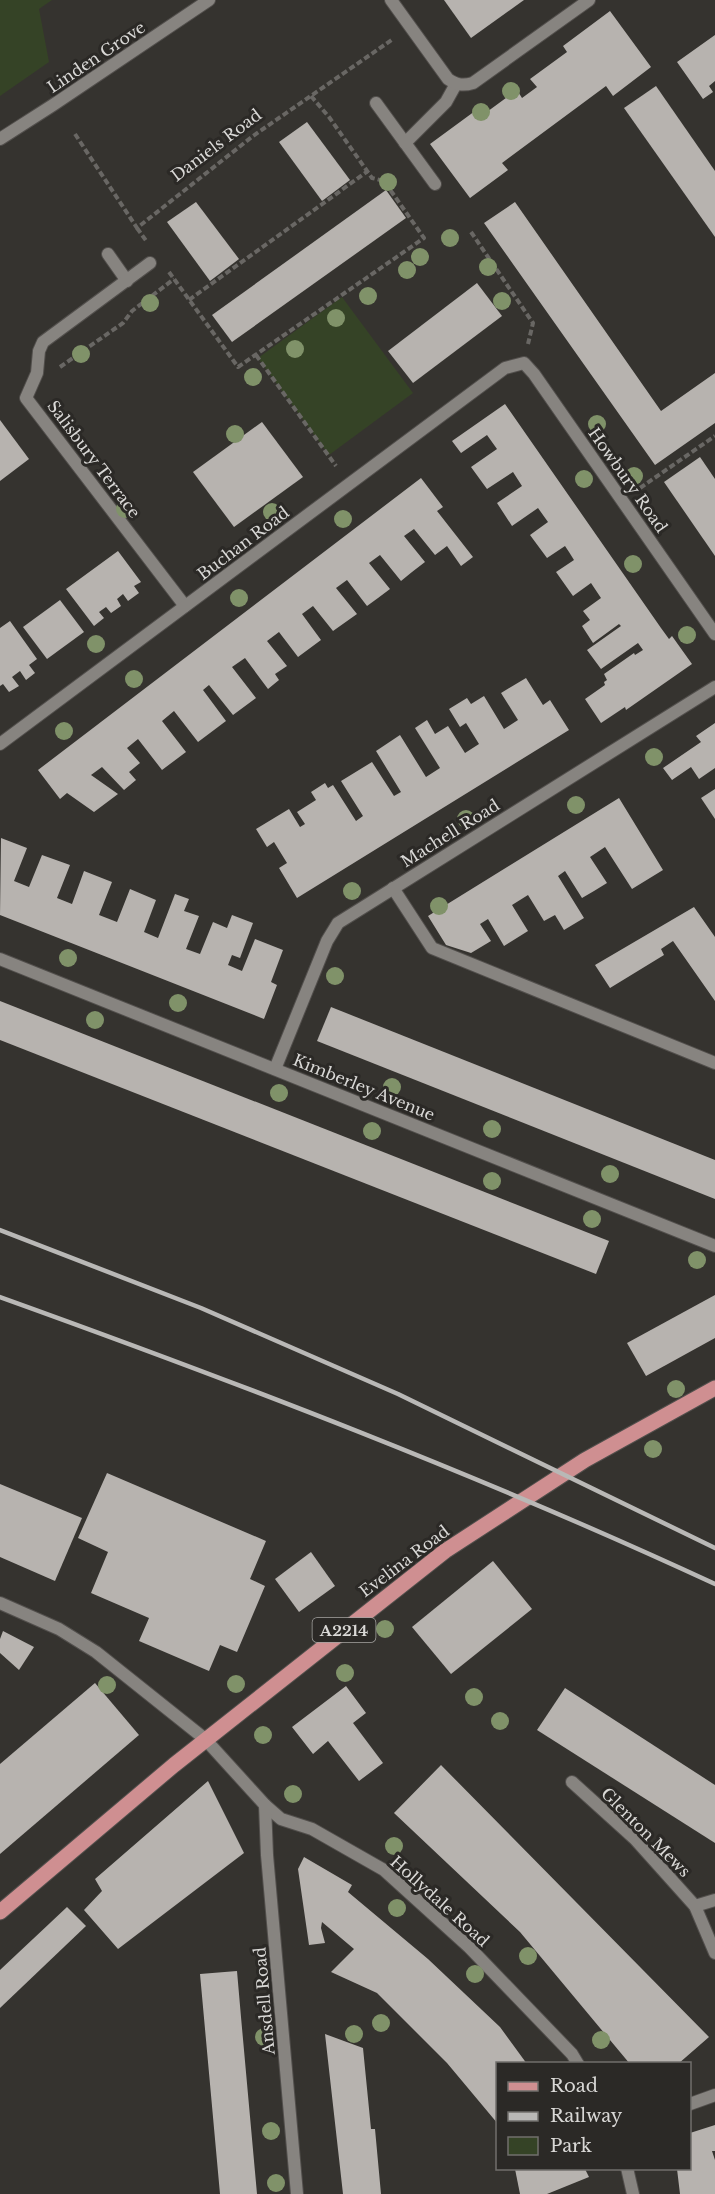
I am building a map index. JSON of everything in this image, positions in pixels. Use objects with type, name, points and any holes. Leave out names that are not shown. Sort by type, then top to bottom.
[{"type":"main road","name":"Evelina Road","points":[[0,1912],[205,1739],[445,1551],[585,1460],[715,1388]]},
{"type":"street","name":"Linden Grove","points":[[0,139],[209,0]]},
{"type":"street","points":[[392,0],[448,79],[456,84],[465,85],[473,83],[590,0]]},
{"type":"street","points":[[405,143],[446,102],[456,84]]},
{"type":"street","points":[[375,103],[435,184]]},
{"type":"street","points":[[108,254],[127,281]]},
{"type":"street","name":"Salisbury Terrace","points":[[150,263],[43,342],[39,351],[37,373],[26,398],[185,606]]},
{"type":"street","name":"Buchan Road","points":[[0,744],[505,368],[524,363]]},
{"type":"street","name":"Howbury Road","points":[[524,363],[534,374],[715,634]]},
{"type":"street","name":"Machell Road","points":[[275,1069],[327,941],[338,923],[715,687]]},
{"type":"street","points":[[393,888],[432,948],[715,1063]]},
{"type":"street","name":"Kimberley Avenue","points":[[0,959],[715,1246]]},
{"type":"street","name":"Hollydale Road","points":[[0,1603],[59,1629],[96,1652],[205,1739],[265,1805],[282,1819],[312,1829],[384,1870],[469,1947],[573,2054],[577,2062]]},
{"type":"street","name":"Glenton Mews","points":[[572,1782],[635,1839],[694,1906],[715,1953]]},
{"type":"street","name":"Ansdell Road","points":[[265,1805],[267,1855],[297,2194]]},
{"type":"street","points":[[694,1906],[715,1900]]},
{"type":"street","points":[[691,2104],[715,2096]]},
{"type":"street","points":[[627,2170],[633,2194]]},
{"type":"path","name":"Daniels Road","points":[[137,228],[253,136],[411,27]]},
{"type":"path","points":[[168,270],[238,367],[424,238],[384,181],[372,178],[311,96]]},
{"type":"path","points":[[75,134],[149,244]]},
{"type":"path","points":[[189,300],[368,171]]},
{"type":"path","points":[[471,232],[533,323],[524,363]]},
{"type":"path","points":[[29,388],[123,323],[132,311],[174,279]]},
{"type":"path","points":[[256,355],[349,484]]},
{"type":"path","points":[[622,500],[715,436]]},
{"type":"green space","points":[[0,0],[52,0],[39,9],[49,62],[0,96]]},
{"type":"green space","points":[[342,297],[413,393],[329,455],[258,358]]},
{"type":"building","points":[[444,0],[524,0],[471,38]]},
{"type":"building","points":[[610,11],[651,67],[613,96],[606,86],[502,163],[508,170],[470,198],[430,144],[475,111],[480,117],[517,90],[522,98],[537,87],[530,79],[567,52],[563,46]]},
{"type":"building","points":[[715,35],[715,81],[709,86],[713,92],[703,99],[677,62]]},
{"type":"building","points":[[656,86],[715,171],[715,237],[624,108]]},
{"type":"building","points":[[307,122],[350,180],[322,201],[279,142]]},
{"type":"building","points":[[386,190],[406,218],[232,342],[212,315]]},
{"type":"building","points":[[196,202],[239,259],[210,281],[167,222]]},
{"type":"building","points":[[515,202],[661,411],[715,373],[715,423],[655,465],[484,223]]},
{"type":"building","points":[[477,283],[502,316],[413,383],[388,351]]},
{"type":"building","points":[[505,404],[661,628],[669,639],[672,636],[692,664],[626,710],[625,707],[601,723],[585,699],[605,685],[604,682],[607,680],[604,674],[634,653],[635,655],[643,650],[638,643],[601,669],[587,650],[621,626],[619,624],[593,643],[582,626],[590,620],[583,611],[601,598],[591,583],[573,596],[556,572],[574,560],[565,546],[547,558],[530,535],[548,522],[538,508],[512,526],[497,503],[522,486],[513,472],[487,489],[471,467],[497,449],[487,435],[461,453],[452,441]]},
{"type":"building","points":[[0,420],[29,459],[0,481]]},
{"type":"building","points":[[262,422],[303,477],[234,527],[193,472]]},
{"type":"building","points":[[700,457],[715,479],[715,556],[664,482]]},
{"type":"building","points":[[421,478],[443,507],[437,511],[473,557],[461,566],[447,546],[435,555],[414,529],[404,536],[425,562],[401,581],[380,555],[369,563],[390,589],[367,606],[347,580],[336,588],[357,614],[333,631],[313,606],[302,614],[321,640],[298,657],[279,632],[267,641],[287,666],[275,674],[279,680],[268,689],[245,658],[232,667],[256,698],[233,715],[209,685],[203,690],[226,721],[198,742],[174,711],[162,721],[186,752],[162,770],[138,739],[127,748],[140,763],[129,772],[136,780],[124,790],[102,767],[91,775],[118,794],[94,812],[67,793],[60,799],[38,770]]},
{"type":"building","points":[[118,551],[141,582],[134,586],[139,593],[128,601],[123,594],[117,599],[121,606],[111,613],[106,607],[99,612],[104,618],[94,626],[66,589]]},
{"type":"building","points":[[60,600],[84,632],[47,659],[23,627]]},
{"type":"building","points":[[10,621],[37,659],[29,665],[35,673],[26,680],[20,671],[12,677],[19,686],[9,692],[3,684],[0,686],[0,628]]},
{"type":"building","points":[[526,678],[543,705],[550,700],[569,730],[297,898],[279,868],[287,863],[274,842],[267,847],[256,829],[289,809],[300,827],[305,824],[297,812],[316,800],[311,792],[325,783],[328,788],[333,785],[356,821],[363,816],[341,781],[372,762],[394,796],[401,792],[376,751],[400,735],[426,777],[440,768],[415,728],[427,720],[435,734],[448,726],[465,753],[479,744],[466,723],[460,727],[449,709],[467,698],[471,704],[484,696],[504,729],[518,720],[501,693]]},
{"type":"building","points":[[715,723],[715,768],[699,779],[691,767],[672,780],[663,768],[701,742],[696,736]]},
{"type":"building","points":[[715,789],[715,819],[701,798]]},
{"type":"building","points":[[619,798],[663,870],[632,889],[605,847],[590,857],[607,883],[582,898],[565,871],[558,876],[584,918],[564,930],[555,915],[544,921],[528,895],[512,905],[528,931],[504,946],[488,919],[480,924],[491,941],[471,953],[446,945],[428,916]]},
{"type":"building","points":[[1,838],[27,848],[14,881],[29,887],[42,855],[70,865],[57,898],[72,904],[84,871],[112,882],[99,915],[117,922],[130,889],[156,900],[144,932],[158,938],[175,894],[189,899],[184,911],[199,916],[186,949],[200,954],[213,922],[227,928],[232,915],[253,923],[240,958],[232,955],[228,965],[242,971],[255,939],[283,950],[271,982],[277,985],[264,1019],[0,915]]},
{"type":"building","points":[[694,907],[715,937],[715,1001],[673,941],[661,949],[664,955],[610,988],[595,965]]},
{"type":"building","points":[[0,1001],[609,1241],[596,1274],[0,1040]]},
{"type":"building","points":[[331,1007],[715,1160],[715,1199],[317,1041]]},
{"type":"building","points":[[715,1295],[715,1338],[646,1376],[627,1343]]},
{"type":"building","points":[[107,1473],[266,1541],[250,1579],[265,1586],[237,1652],[220,1645],[209,1671],[139,1641],[149,1618],[91,1593],[108,1552],[78,1538]]},
{"type":"building","points":[[0,1484],[82,1518],[55,1581],[0,1557]]},
{"type":"building","points":[[311,1552],[335,1586],[299,1612],[275,1579]]},
{"type":"building","points":[[493,1561],[532,1609],[451,1674],[412,1627]]},
{"type":"building","points":[[3,1631],[34,1647],[19,1670],[0,1653],[0,1639]]},
{"type":"building","points":[[95,1683],[139,1735],[0,1854],[0,1764]]},
{"type":"building","points":[[346,1686],[366,1713],[353,1723],[383,1763],[359,1781],[328,1741],[313,1754],[292,1727]]},
{"type":"building","points":[[565,1688],[715,1785],[715,1843],[537,1730]]},
{"type":"building","points":[[441,1765],[709,2037],[680,2062],[628,2062],[520,1932],[394,1813]]},
{"type":"building","points":[[208,1781],[244,1853],[118,1949],[84,1910],[102,1891],[95,1879]]},
{"type":"building","points":[[304,1857],[352,1885],[348,1892],[428,1959],[500,2027],[526,2062],[496,2062],[496,2122],[447,2063],[377,1993],[331,1972],[354,1949],[322,1922],[321,1928],[325,1943],[309,1945],[298,1869]]},
{"type":"building","points":[[67,1907],[86,1926],[0,2008],[0,1970]]},
{"type":"building","points":[[237,1971],[257,2194],[220,2194],[200,1974]]},
{"type":"building","points":[[325,2034],[363,2048],[371,2129],[375,2129],[381,2194],[343,2194]]},
{"type":"building","points":[[715,2125],[715,2151],[712,2151],[715,2160],[715,2194],[680,2194],[677,2170],[691,2170],[691,2133]]},
{"type":"building","points":[[515,2170],[586,2170],[589,2177],[547,2194],[520,2194]]},
{"type":"railway","points":[[0,1230],[201,1308],[398,1394],[715,1548]]},
{"type":"railway","points":[[0,1297],[181,1363],[361,1433],[539,1506],[715,1584]]}]
